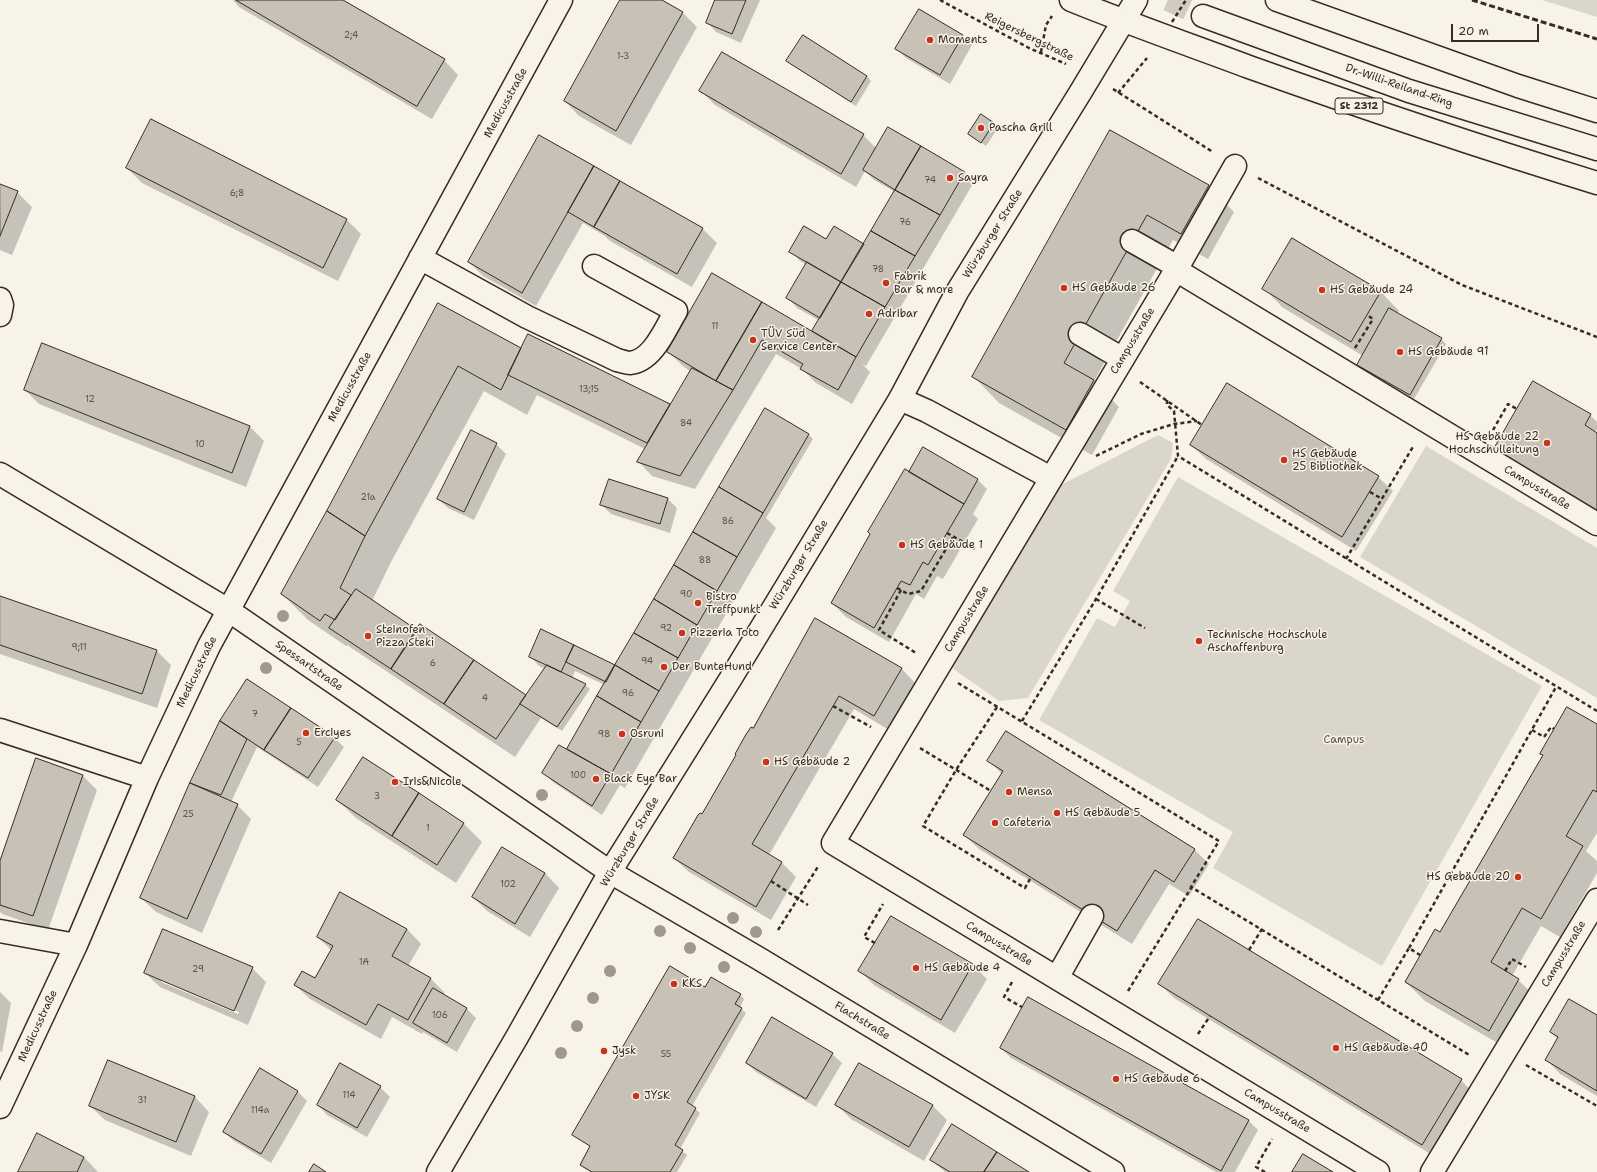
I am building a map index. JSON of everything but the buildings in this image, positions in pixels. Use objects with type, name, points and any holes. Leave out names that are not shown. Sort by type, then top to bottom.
[{"type":"main road","name":"Medicusstraße","points":[[0,1107],[76,945],[147,778],[209,646],[561,0]]},
{"type":"main road","points":[[1277,0],[1518,86],[1597,111]]},
{"type":"main road","name":"St 2312","points":[[1063,6],[1131,9],[1168,29],[1347,102],[1500,154],[1597,183]]},
{"type":"main road","name":"Würzburger Straße","points":[[438,1172],[610,872],[900,399],[958,292],[1131,9]]},
{"type":"main road","name":"Dr.-Willi-Reiland-Ring","points":[[1204,16],[1409,91],[1597,149]]},
{"type":"main road","points":[[1132,241],[1177,269],[1235,166]]},
{"type":"main road","points":[[420,258],[527,317],[617,360],[628,363],[641,360],[651,352],[676,311],[594,266]]},
{"type":"main road","name":"Campusstraße","points":[[1378,1172],[833,843],[1177,269],[1597,524]]},
{"type":"main road","points":[[0,299],[2,305],[0,315]]},
{"type":"main road","points":[[1080,334],[1120,363]]},
{"type":"main road","points":[[900,399],[927,411],[1051,478]]},
{"type":"main road","name":"Spessartstraße","points":[[0,474],[228,610],[610,872]]},
{"type":"main road","points":[[0,730],[147,778]]},
{"type":"main road","name":"Flachstraße","points":[[610,872],[758,958],[1113,1172]]},
{"type":"main road","name":"Campusstraße","points":[[1432,1172],[1597,900]]},
{"type":"main road","points":[[1057,978],[1092,916]]},
{"type":"main road","points":[[0,931],[76,945]]},
{"type":"path","name":"Reigersbergstraße","points":[[940,0],[1040,53],[1090,76],[1235,166],[1462,285],[1597,337]]},
{"type":"path","points":[[1118,93],[1168,29],[1186,0]]},
{"type":"path","points":[[1040,53],[1046,25],[1063,6]]},
{"type":"path","points":[[1342,370],[1373,319],[1367,315]]},
{"type":"path","points":[[1120,363],[1166,400],[1202,425]]},
{"type":"path","points":[[1022,721],[1096,599],[1178,456],[1174,411],[1167,405],[1166,400]]},
{"type":"path","points":[[1479,453],[1508,404],[1517,409]]},
{"type":"path","points":[[1093,458],[1141,434],[1174,424],[1197,421]]},
{"type":"path","points":[[1346,559],[1427,422]]},
{"type":"path","points":[[1178,456],[1597,711]]},
{"type":"path","points":[[1370,492],[1382,499]]},
{"type":"path","points":[[947,533],[1000,563]]},
{"type":"path","points":[[897,588],[908,594],[921,591],[953,536]]},
{"type":"path","points":[[901,590],[879,630],[997,707],[1219,841],[1115,1014]]},
{"type":"path","points":[[1096,599],[1145,628]]},
{"type":"path","points":[[1378,1000],[1409,948],[1556,687]]},
{"type":"path","points":[[833,706],[896,737],[991,791]]},
{"type":"path","points":[[997,707],[956,770],[923,826],[1025,888],[1031,878]]},
{"type":"path","points":[[1532,730],[1544,737],[1550,727],[1554,729]]},
{"type":"path","points":[[778,930],[833,843]]},
{"type":"path","points":[[771,881],[808,905]]},
{"type":"path","points":[[1192,887],[1378,1000],[1499,1061],[1597,1106]]},
{"type":"path","points":[[872,923],[864,937],[875,943]]},
{"type":"path","points":[[1249,950],[1262,929]]},
{"type":"path","points":[[1409,948],[1420,955]]},
{"type":"path","points":[[1022,1007],[1004,997],[1024,959]]},
{"type":"path","points":[[1505,971],[1510,963]]},
{"type":"path","points":[[1265,1172],[1256,1167],[1285,1116]]},
{"type":"green space","points":[[1542,0],[1597,0],[1597,17]]},
{"type":"green space","points":[[1158,435],[1173,443],[1171,459],[1028,698],[999,701],[952,668],[1057,487]]},
{"type":"green space","points":[[1426,446],[1597,548],[1597,698],[1360,557]]},
{"type":"green space","name":"Campus","points":[[1178,477],[1542,686],[1382,966],[1213,868],[1233,832],[1039,720],[1097,618],[1115,627],[1130,601],[1113,591]]},
{"type":"tunnel","points":[[1168,0],[1203,16]]},
{"type":"railway","points":[[1472,0],[1597,39]]},
{"type":"place","name":"Moments","points":[[930,40]]},
{"type":"place","name":"Pascha Grill","points":[[981,128]]},
{"type":"place","name":"Sayra","points":[[950,178]]},
{"type":"place","name":"Fabrik Bar & more","points":[[886,283]]},
{"type":"place","name":"HS Gebäude 26","points":[[1064,288]]},
{"type":"place","name":"HS Gebäude 24","points":[[1322,290]]},
{"type":"place","name":"Adribar","points":[[869,314]]},
{"type":"place","name":"TÜV Süd Service Center","points":[[753,340]]},
{"type":"place","name":"HS Gebäude 91","points":[[1400,352]]},
{"type":"place","name":"HS Gebäude 22 Hochschulleitung","points":[[1547,443]]},
{"type":"place","name":"HS Gebäude 25 Bibliothek","points":[[1284,460]]},
{"type":"place","name":"HS Gebäude 1","points":[[902,545]]},
{"type":"place","name":"Bistro Treffpunkt","points":[[698,603]]},
{"type":"place","name":"Pizzeria Toto","points":[[682,633]]},
{"type":"place","name":"Steinofen Pizza Steki","points":[[368,636]]},
{"type":"place","name":"Technische Hochschule Aschaffenburg","points":[[1199,641]]},
{"type":"place","name":"Der BunteHund","points":[[664,667]]},
{"type":"place","name":"Erciyes","points":[[306,733]]},
{"type":"place","name":"Osruni","points":[[622,734]]},
{"type":"place","name":"HS Gebäude 2","points":[[766,762]]},
{"type":"place","name":"Black Eye Bar","points":[[596,779]]},
{"type":"place","name":"Iris&Nicole","points":[[395,782]]},
{"type":"place","name":"Mensa","points":[[1009,792]]},
{"type":"place","name":"HS Gebäude 5","points":[[1057,813]]},
{"type":"place","name":"Cafeteria","points":[[995,823]]},
{"type":"place","name":"HS Gebäude 20","points":[[1518,877]]},
{"type":"place","name":"HS Gebäude 4","points":[[916,968]]},
{"type":"place","name":"KKS","points":[[674,984]]},
{"type":"place","name":"HS Gebäude 40","points":[[1336,1048]]},
{"type":"place","name":"Jysk","points":[[604,1051]]},
{"type":"place","name":"HS Gebäude 6","points":[[1116,1079]]},
{"type":"place","name":"JYSK","points":[[636,1096]]}]
